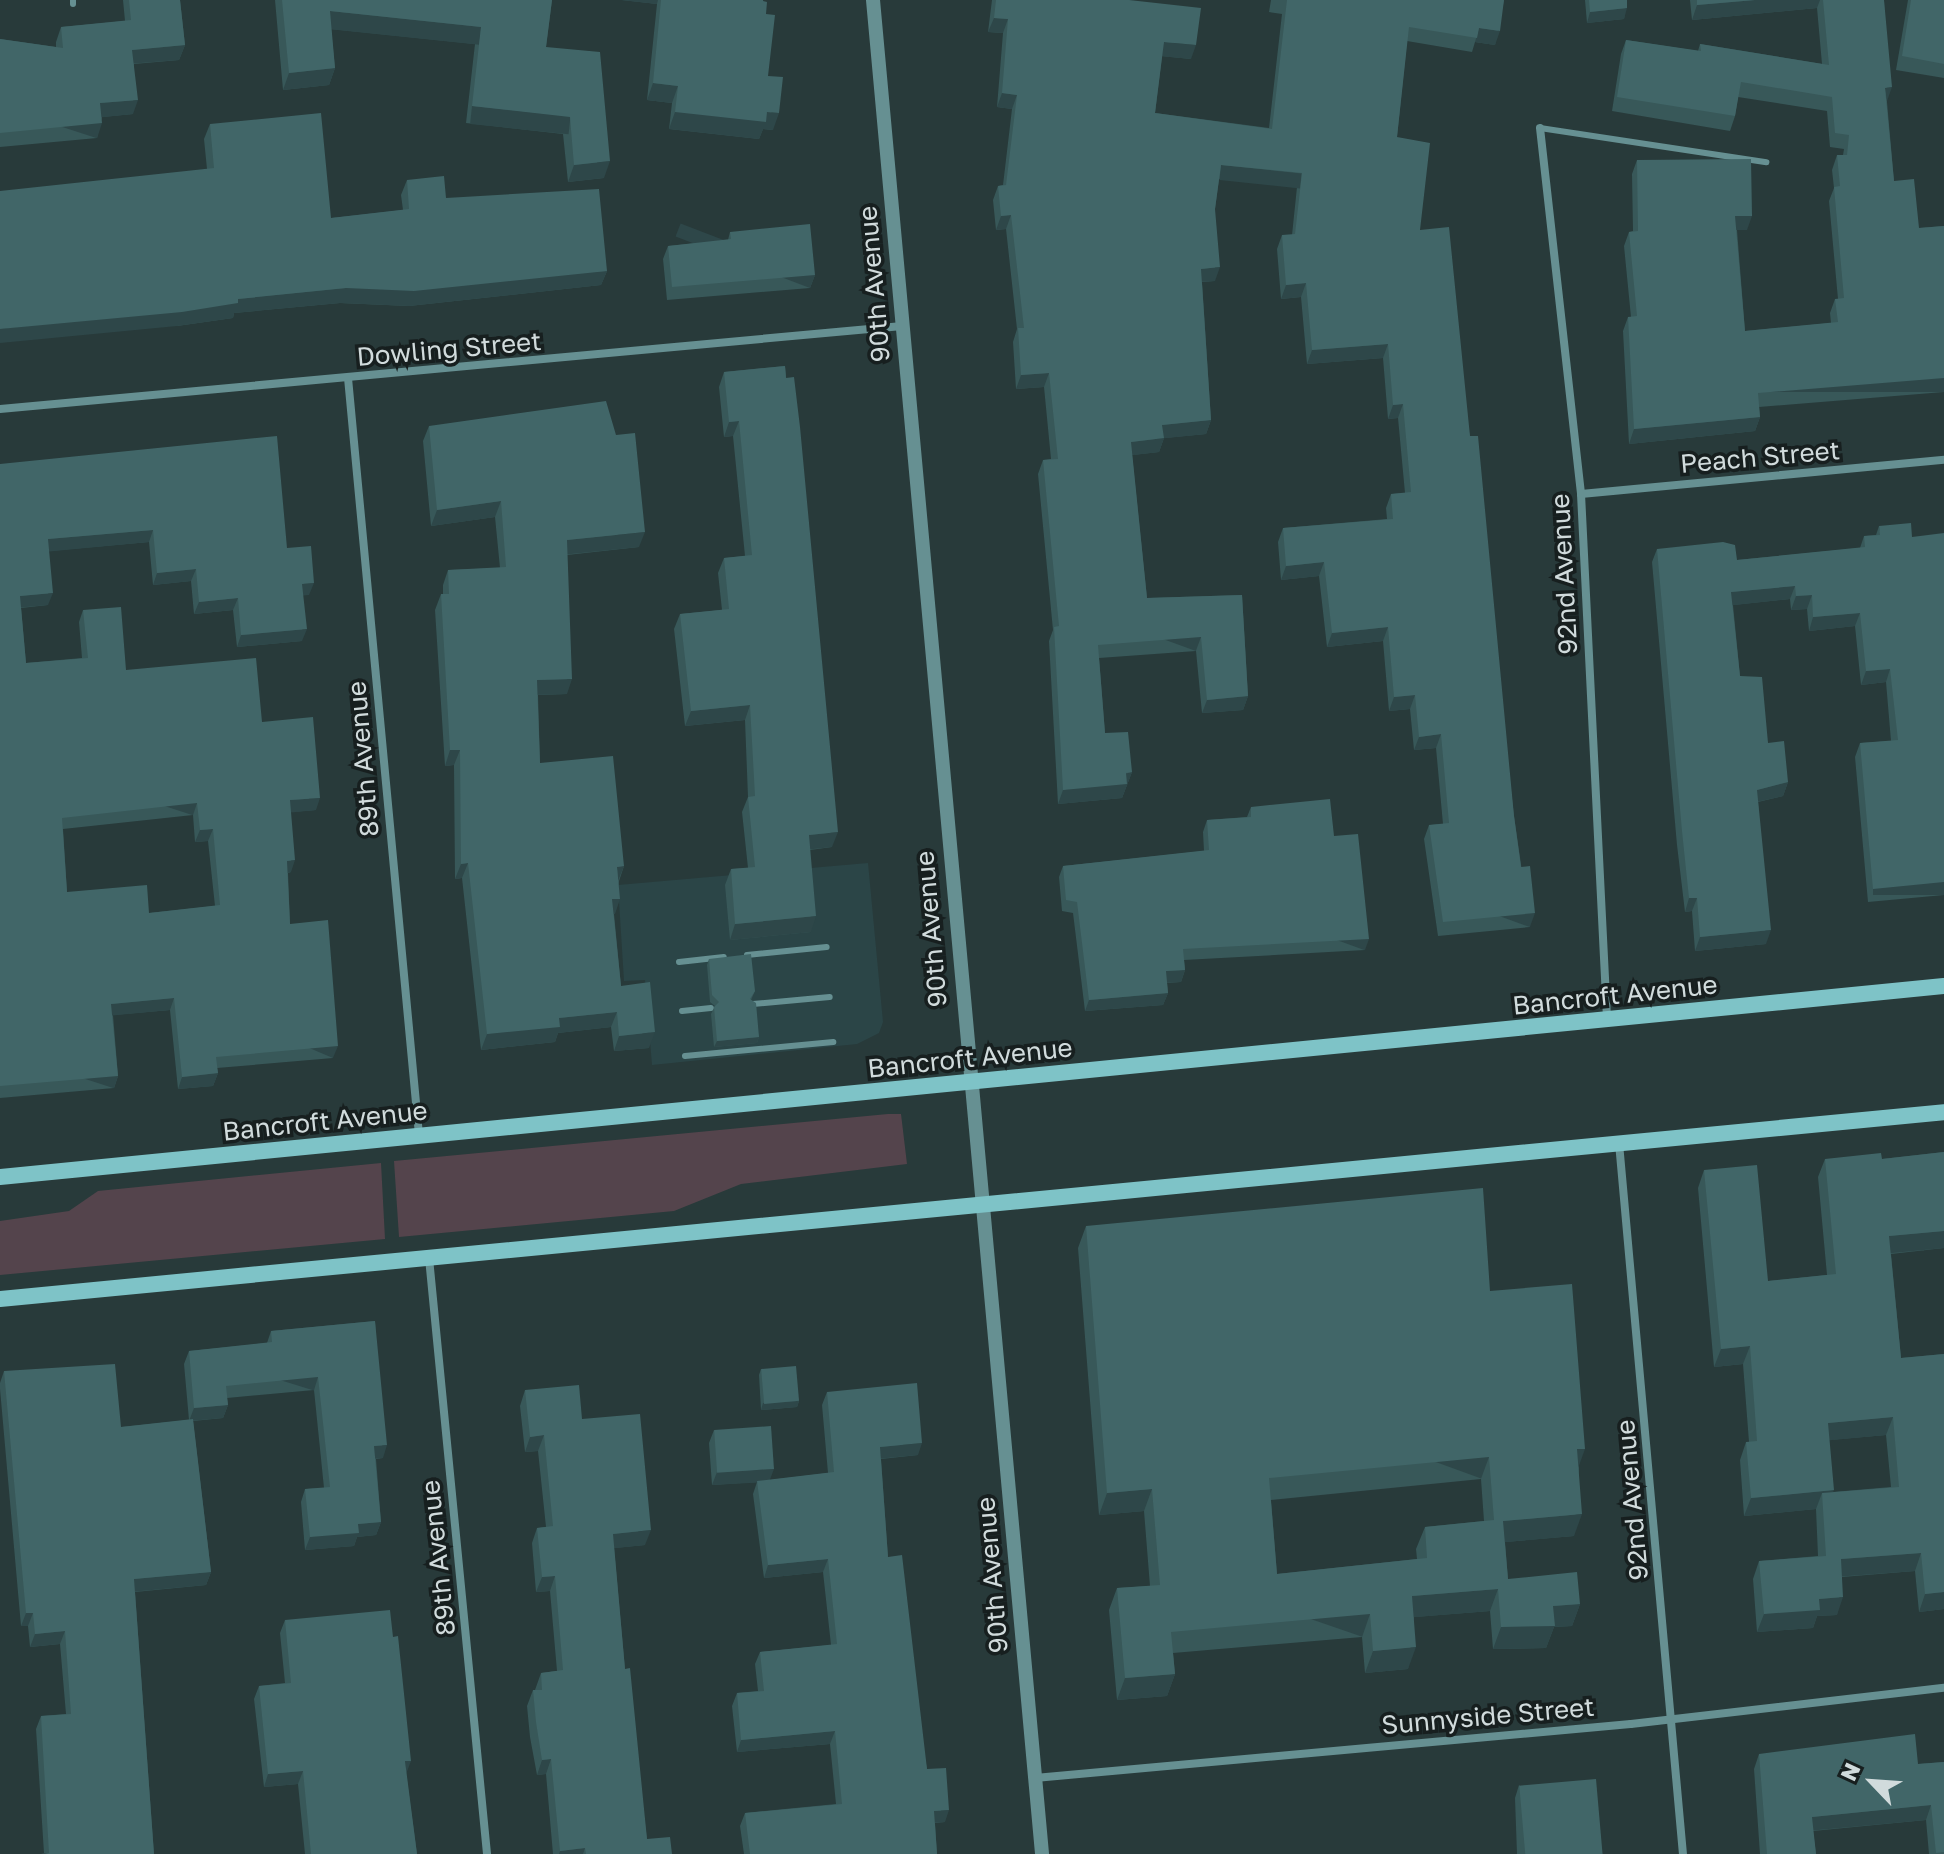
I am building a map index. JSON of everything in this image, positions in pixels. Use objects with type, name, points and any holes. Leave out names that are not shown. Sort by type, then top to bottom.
[{"type":"main road","name":"Bancroft Avenue","points":[[0,1177],[1944,986]]},
{"type":"main road","points":[[0,1299],[1944,1112]]},
{"type":"street","name":"90th Avenue","points":[[873,0],[969,1082],[1042,1854]]},
{"type":"street","name":"92nd Avenue","points":[[1540,128],[1581,494],[1607,1020]]},
{"type":"street","name":"Dowling Street","points":[[0,409],[902,326]]},
{"type":"street","name":"89th Avenue","points":[[348,378],[419,1135]]},
{"type":"street","name":"Peach Street","points":[[1581,494],[1944,460]]},
{"type":"street","name":"92nd Avenue","points":[[1619,1143],[1683,1854]]},
{"type":"street","name":"89th Avenue","points":[[429,1258],[487,1854]]},
{"type":"street","name":"Sunnyside Street","points":[[1035,1778],[1673,1720],[1944,1688]]},
{"type":"lane","points":[[1540,128],[1766,162]]},
{"type":"lane","points":[[679,962],[827,947]]},
{"type":"lane","points":[[753,1004],[830,997]]},
{"type":"lane","points":[[682,1011],[711,1008]]},
{"type":"lane","points":[[685,1056],[833,1042]]},
{"type":"shaded area","points":[[868,863],[883,1022],[879,1033],[857,1044],[652,1065],[645,980],[624,981],[618,885]]},
{"type":"shaded area","points":[[901,1114],[907,1164],[741,1184],[674,1211],[399,1237],[394,1161]]},
{"type":"shaded area","points":[[381,1163],[385,1239],[0,1275],[0,1221],[69,1211],[98,1191]]},
{"type":"building","points":[[129,0],[180,0],[185,45],[132,50],[138,100],[100,103],[102,123],[0,133],[0,39],[63,48],[61,27],[131,20]]},
{"type":"building","points":[[282,0],[552,0],[546,47],[600,52],[610,161],[574,165],[570,117],[472,106],[481,27],[330,11],[335,68],[289,73]]},
{"type":"building","points":[[661,0],[767,2],[766,14],[775,15],[768,76],[783,77],[779,113],[767,112],[766,122],[675,112],[678,86],[653,83]]},
{"type":"building","points":[[996,0],[1129,0],[1201,8],[1196,45],[1164,42],[1155,113],[1272,129],[1287,0],[1504,0],[1500,31],[1479,28],[1477,38],[1409,27],[1397,137],[1430,143],[1420,230],[1449,227],[1470,436],[1478,436],[1514,816],[1521,867],[1530,866],[1535,913],[1443,922],[1429,825],[1449,823],[1441,734],[1419,737],[1415,695],[1394,697],[1388,627],[1332,633],[1324,562],[1286,566],[1283,528],[1393,519],[1391,494],[1411,492],[1403,404],[1393,405],[1388,344],[1312,350],[1306,283],[1286,285],[1282,235],[1295,234],[1302,173],[1221,165],[1215,209],[1220,267],[1201,269],[1211,420],[1162,425],[1164,438],[1131,442],[1147,598],[1242,595],[1248,696],[1207,700],[1201,637],[1098,645],[1105,733],[1128,732],[1132,772],[1126,773],[1127,784],[1063,790],[1054,627],[1059,626],[1043,460],[1058,459],[1049,373],[1021,375],[1018,328],[1024,328],[1011,215],[1001,216],[998,186],[1006,185],[1017,95],[1002,93],[1008,19],[994,18]]},
{"type":"building","points":[[1589,0],[1627,0],[1627,8],[1590,12]]},
{"type":"building","points":[[1697,0],[1755,0],[1697,5]]},
{"type":"building","points":[[1823,0],[1884,0],[1892,87],[1885,88],[1894,181],[1914,179],[1919,228],[1944,226],[1944,378],[1758,393],[1760,417],[1634,429],[1628,317],[1637,316],[1629,232],[1638,231],[1637,160],[1751,159],[1752,216],[1735,216],[1745,331],[1838,322],[1835,299],[1844,298],[1834,187],[1840,186],[1837,155],[1847,155],[1849,135],[1835,133],[1832,97],[1741,82],[1735,116],[1617,97],[1626,40],[1701,51],[1700,44],[1829,65]]},
{"type":"building","points":[[1911,0],[1944,0],[1944,64],[1902,56]]},
{"type":"building","points":[[321,113],[331,218],[409,209],[407,180],[444,176],[446,198],[599,189],[607,271],[414,291],[346,288],[238,299],[238,303],[182,312],[0,329],[0,191],[214,168],[210,124]]},
{"type":"building","points":[[810,224],[815,275],[672,287],[668,246],[731,239],[730,232]]},
{"type":"building","points":[[785,366],[786,378],[794,377],[800,427],[838,832],[809,835],[816,916],[735,924],[731,869],[755,867],[748,797],[755,796],[750,705],[691,711],[680,614],[729,609],[724,558],[752,555],[739,421],[729,422],[724,372]]},
{"type":"building","points":[[606,401],[616,435],[635,433],[645,532],[567,540],[572,679],[537,680],[540,763],[613,756],[624,866],[617,867],[620,899],[612,899],[621,986],[650,982],[655,1032],[619,1036],[617,1012],[559,1018],[560,1027],[487,1034],[468,863],[461,864],[460,750],[450,750],[441,594],[449,594],[448,570],[506,567],[501,501],[437,510],[429,426]]},
{"type":"building","points":[[277,436],[287,548],[311,546],[314,583],[302,584],[307,629],[241,635],[238,598],[199,602],[196,569],[157,573],[153,530],[48,539],[53,593],[20,596],[26,663],[88,658],[83,610],[121,607],[126,670],[256,658],[262,722],[313,717],[320,798],[290,800],[295,860],[287,861],[290,924],[328,920],[338,1046],[216,1057],[218,1073],[182,1077],[174,998],[111,1004],[118,1076],[0,1086],[0,464]],"holes":[[[197,803],[200,830],[213,829],[220,905],[149,913],[147,885],[67,892],[62,818]]]},
{"type":"building","points":[[1911,523],[1912,537],[1944,533],[1944,882],[1873,889],[1860,743],[1898,740],[1890,669],[1866,671],[1860,613],[1813,617],[1812,595],[1796,596],[1795,586],[1731,592],[1740,676],[1762,677],[1768,743],[1784,741],[1788,782],[1757,790],[1771,930],[1700,937],[1697,898],[1689,898],[1657,549],[1723,542],[1735,545],[1737,560],[1865,547],[1864,536],[1880,535],[1879,526]]},
{"type":"building","points":[[1330,799],[1334,836],[1358,834],[1369,939],[1183,949],[1185,970],[1166,971],[1168,993],[1089,1000],[1077,902],[1066,900],[1063,866],[1209,850],[1207,820],[1251,817],[1251,807]]},
{"type":"building","points":[[751,954],[755,991],[750,999],[756,1003],[759,1037],[717,1041],[714,1007],[719,1002],[712,995],[709,959]]},
{"type":"building","points":[[1944,1152],[1944,1231],[1889,1236],[1901,1358],[1944,1354],[1944,1592],[1925,1594],[1921,1553],[1841,1559],[1843,1597],[1819,1599],[1820,1610],[1764,1614],[1759,1561],[1826,1556],[1822,1493],[1899,1487],[1893,1417],[1828,1423],[1834,1490],[1751,1498],[1746,1442],[1757,1441],[1750,1346],[1721,1349],[1704,1170],[1757,1165],[1768,1281],[1836,1274],[1825,1159],[1881,1153],[1882,1159]]},
{"type":"building","points":[[1483,1188],[1490,1291],[1572,1284],[1585,1449],[1577,1449],[1582,1514],[1503,1521],[1508,1579],[1577,1572],[1580,1604],[1553,1606],[1555,1626],[1501,1627],[1498,1589],[1412,1596],[1416,1647],[1373,1651],[1370,1614],[1171,1632],[1175,1674],[1125,1678],[1117,1588],[1160,1585],[1152,1489],[1107,1493],[1086,1226]],"holes":[[[1489,1457],[1494,1520],[1425,1527],[1427,1558],[1277,1574],[1269,1478]]]},
{"type":"building","points":[[375,1321],[387,1445],[374,1446],[381,1522],[358,1524],[359,1533],[310,1537],[305,1489],[330,1487],[318,1377],[226,1386],[228,1405],[194,1408],[189,1351],[272,1342],[271,1331]]},
{"type":"building","points":[[115,1364],[121,1427],[193,1419],[211,1572],[134,1579],[154,1854],[41,1854],[49,1853],[41,1716],[71,1714],[65,1631],[35,1634],[33,1613],[26,1613],[4,1371]]},
{"type":"building","points":[[796,1366],[799,1401],[764,1404],[761,1369]]},
{"type":"building","points":[[917,1383],[922,1443],[880,1447],[888,1557],[902,1555],[927,1769],[946,1768],[949,1810],[934,1811],[937,1854],[750,1854],[745,1813],[842,1804],[835,1731],[741,1740],[737,1693],[764,1691],[760,1652],[837,1644],[828,1559],[768,1565],[757,1481],[834,1472],[827,1392]]},
{"type":"building","points":[[579,1385],[582,1419],[640,1414],[651,1530],[613,1534],[625,1669],[630,1668],[647,1839],[670,1837],[672,1854],[586,1854],[585,1848],[560,1851],[551,1759],[542,1760],[533,1690],[542,1690],[541,1673],[563,1670],[555,1576],[542,1577],[537,1528],[553,1526],[544,1435],[530,1437],[525,1390]]},
{"type":"building","points":[[771,1426],[774,1469],[717,1473],[714,1430]]},
{"type":"building","points":[[390,1610],[393,1637],[398,1636],[411,1761],[405,1761],[417,1854],[311,1854],[303,1771],[268,1774],[259,1686],[291,1683],[285,1620]]},
{"type":"building","points":[[1915,1734],[1918,1764],[1944,1762],[1944,1852],[1936,1853],[1931,1805],[1812,1817],[1816,1854],[1767,1854],[1759,1754]]},
{"type":"building","points":[[1596,1779],[1603,1854],[1525,1854],[1519,1786]]}]
